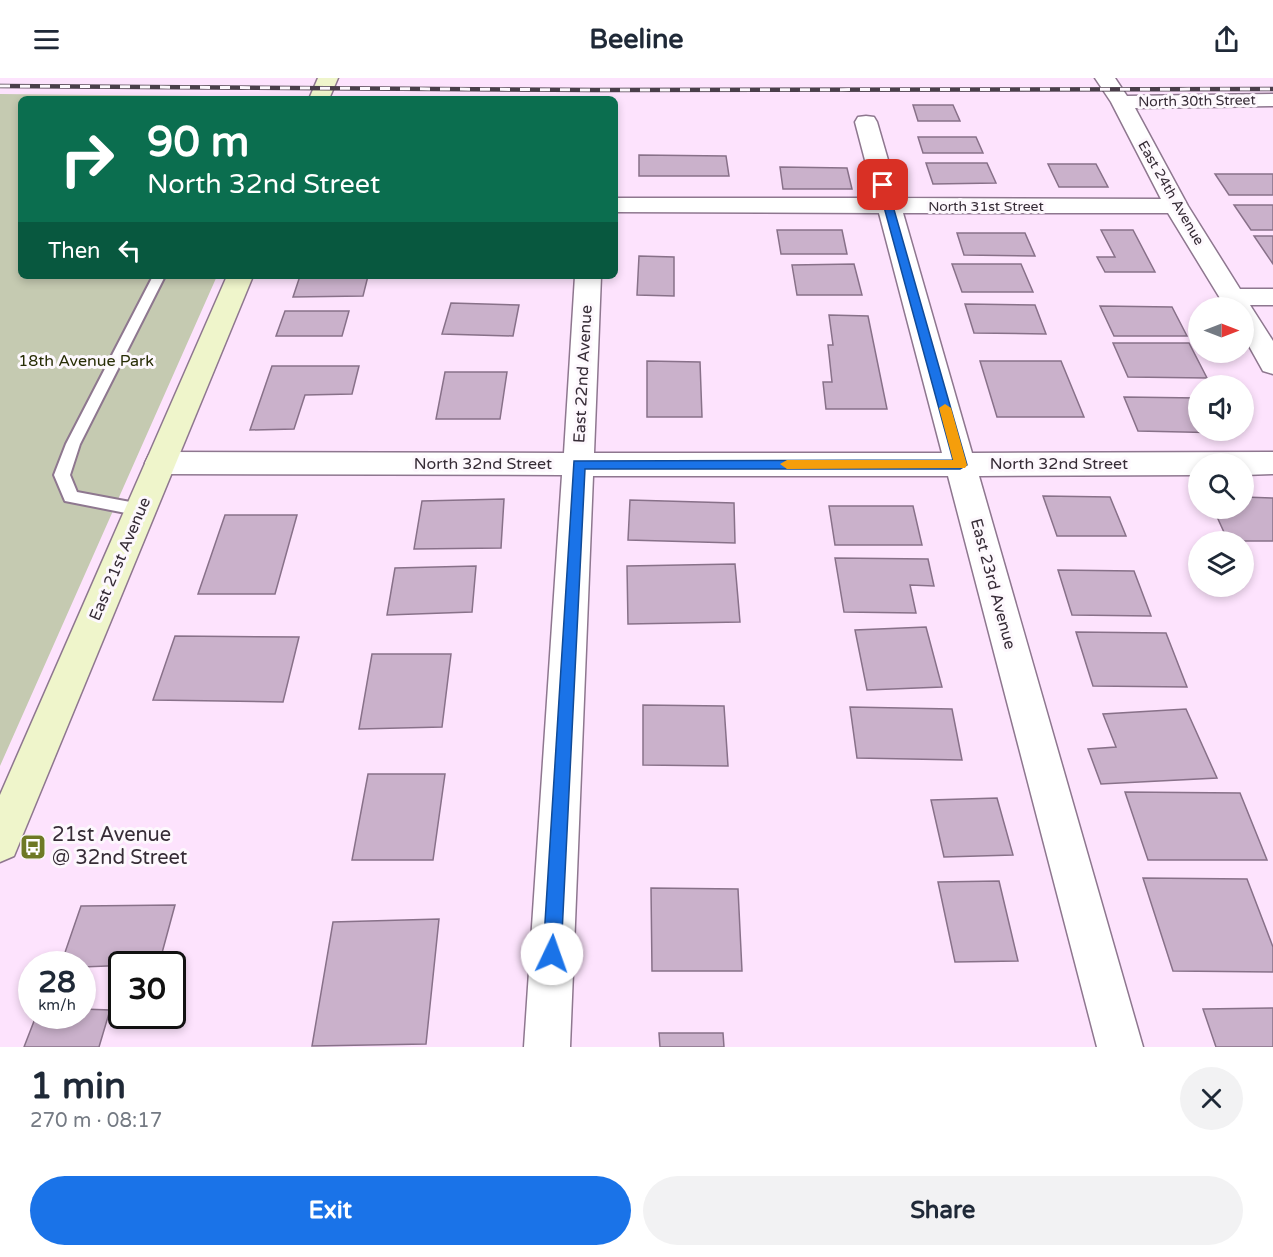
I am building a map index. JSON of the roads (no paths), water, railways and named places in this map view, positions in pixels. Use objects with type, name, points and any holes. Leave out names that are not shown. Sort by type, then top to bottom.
[{"type":"street","points":[[320,96],[328,78]]},
{"type":"street","name":"East 24th Avenue","points":[[1105,78],[1121,102],[1176,206],[1232,297]]},
{"type":"street","name":"North 30th Street","points":[[1121,102],[1273,100]]},
{"type":"street","name":"East 23rd Avenue","points":[[866,122],[1120,1047]]},
{"type":"street","name":"North 31st Street","points":[[618,205],[1176,206]]},
{"type":"street","name":"East 21st Avenue","points":[[0,842],[239,279]]},
{"type":"street","name":"East 22nd Avenue","points":[[546,1047],[588,279]]},
{"type":"street","points":[[1254,302],[1273,297]]},
{"type":"street","name":"East 24th Avenue","points":[[1254,333],[1273,364]]},
{"type":"street","name":"North 32nd Street","points":[[160,463],[960,465],[1273,463]]},
{"type":"lane","points":[[141,510],[71,497],[62,475],[73,444],[157,279]]},
{"type":"railway","points":[[0,86],[595,90],[1273,89]]},
{"type":"place","name":"21st Avenue @ 32nd Street","points":[[33,847]]},
{"type":"park label","name":"18th Avenue Park","points":[[86,361]]}]
